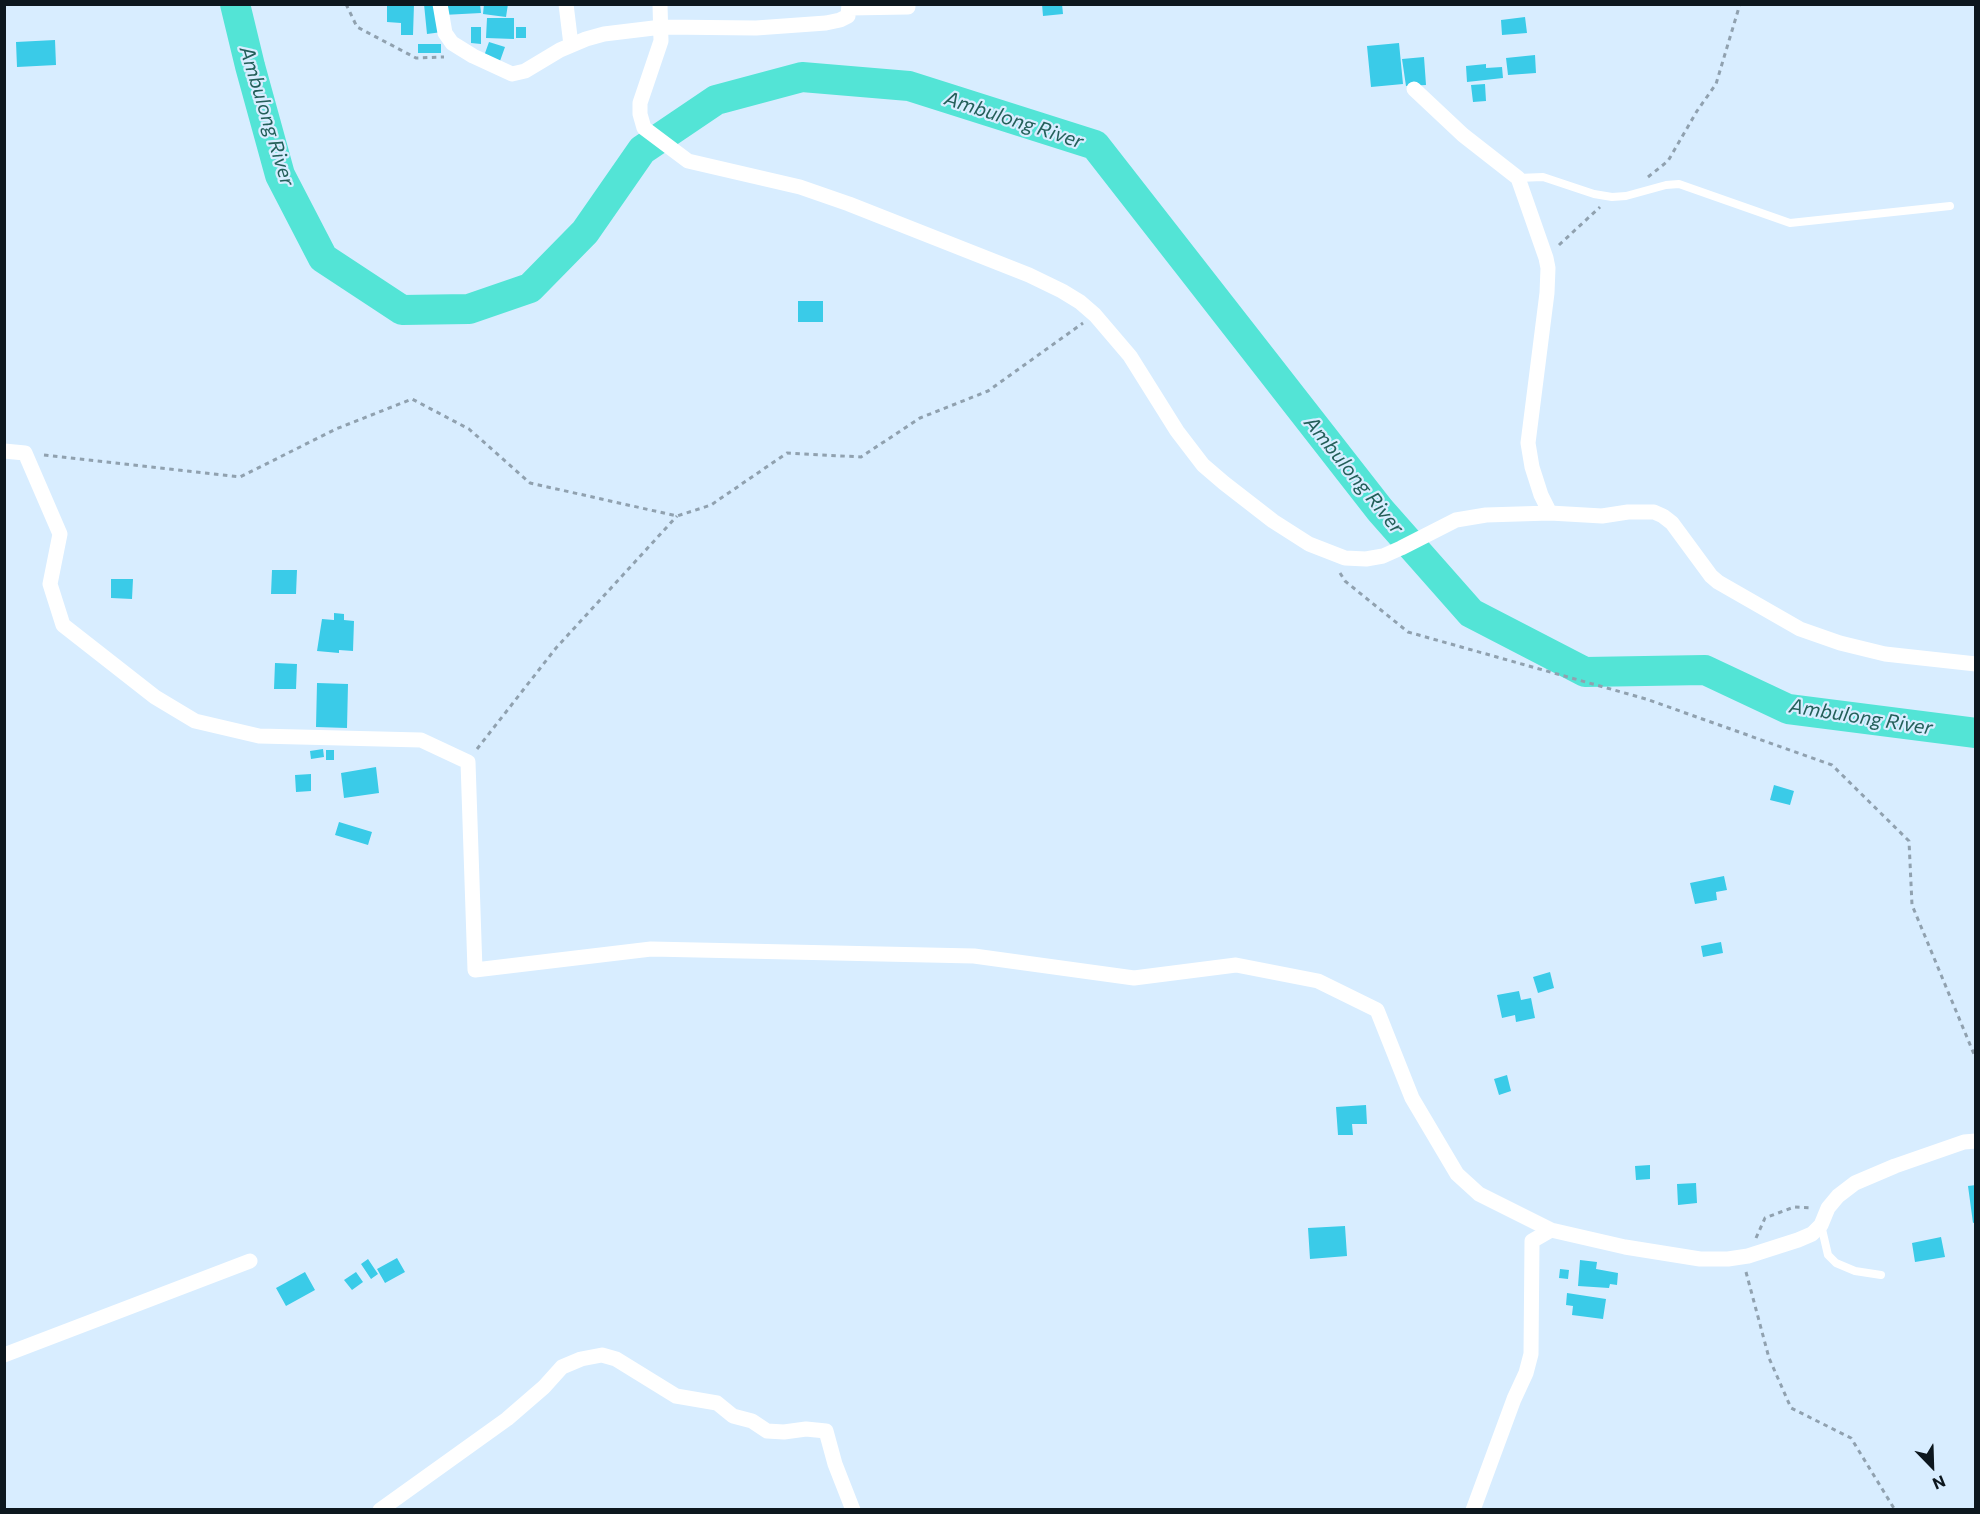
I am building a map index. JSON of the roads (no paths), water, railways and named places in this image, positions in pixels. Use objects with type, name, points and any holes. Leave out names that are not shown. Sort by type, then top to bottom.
[{"type":"street","points":[[441,4],[448,39],[472,57],[508,73],[518,74],[571,45],[604,34],[662,27],[756,28],[802,25],[840,20],[849,15],[849,6],[908,8]]},
{"type":"street","points":[[566,4],[571,45]]},
{"type":"street","points":[[660,4],[661,41],[640,103],[640,114],[645,128],[688,161],[800,187],[849,204],[1029,275],[1080,302],[1095,315],[1130,356],[1188,447],[1203,465],[1289,532],[1325,552],[1345,558],[1366,559],[1401,548],[1456,520],[1486,515],[1550,513],[1602,516],[1628,512],[1654,512],[1672,523],[1711,576],[1718,582],[1800,629],[1840,643],[1885,654],[1976,664]]},
{"type":"street","points":[[1414,89],[1463,135],[1518,178],[1546,258],[1547,293],[1528,443],[1532,467],[1541,495],[1550,513]]},
{"type":"street","points":[[4,452],[25,453],[60,534],[50,584],[63,625],[155,696],[195,721],[259,736],[421,740],[468,762],[475,969],[651,949],[974,956],[1134,978],[1236,965],[1318,981],[1377,1011],[1412,1098],[1457,1174],[1479,1194],[1551,1230],[1625,1247],[1700,1260],[1748,1256],[1812,1234],[1821,1225],[1828,1208],[1838,1196],[1855,1183],[1895,1166],[1964,1142],[1976,1141]]},
{"type":"street","points":[[1473,1509],[1526,1373],[1531,1354],[1532,1241],[1551,1230]]},
{"type":"street","points":[[4,1354],[250,1261]]},
{"type":"street","points":[[380,1509],[507,1419],[544,1387],[562,1367],[582,1359],[602,1355],[616,1359],[676,1396],[717,1403],[733,1416],[752,1421],[767,1431],[784,1432],[806,1429],[826,1431],[835,1464],[854,1509]]},
{"type":"lane","points":[[1518,178],[1543,177],[1603,197],[1626,196],[1666,185],[1679,184],[1790,223],[1950,206]]},
{"type":"lane","points":[[1821,1225],[1828,1255],[1836,1263],[1855,1271],[1881,1275]]},
{"type":"waterway","name":"Ambulong River","points":[[235,4],[280,175],[323,258],[402,310],[469,309],[530,288],[585,232],[642,150],[716,100],[802,77],[909,86],[1095,145],[1380,510],[1471,613],[1585,672],[1705,670],[1788,709],[1976,733]]}]
